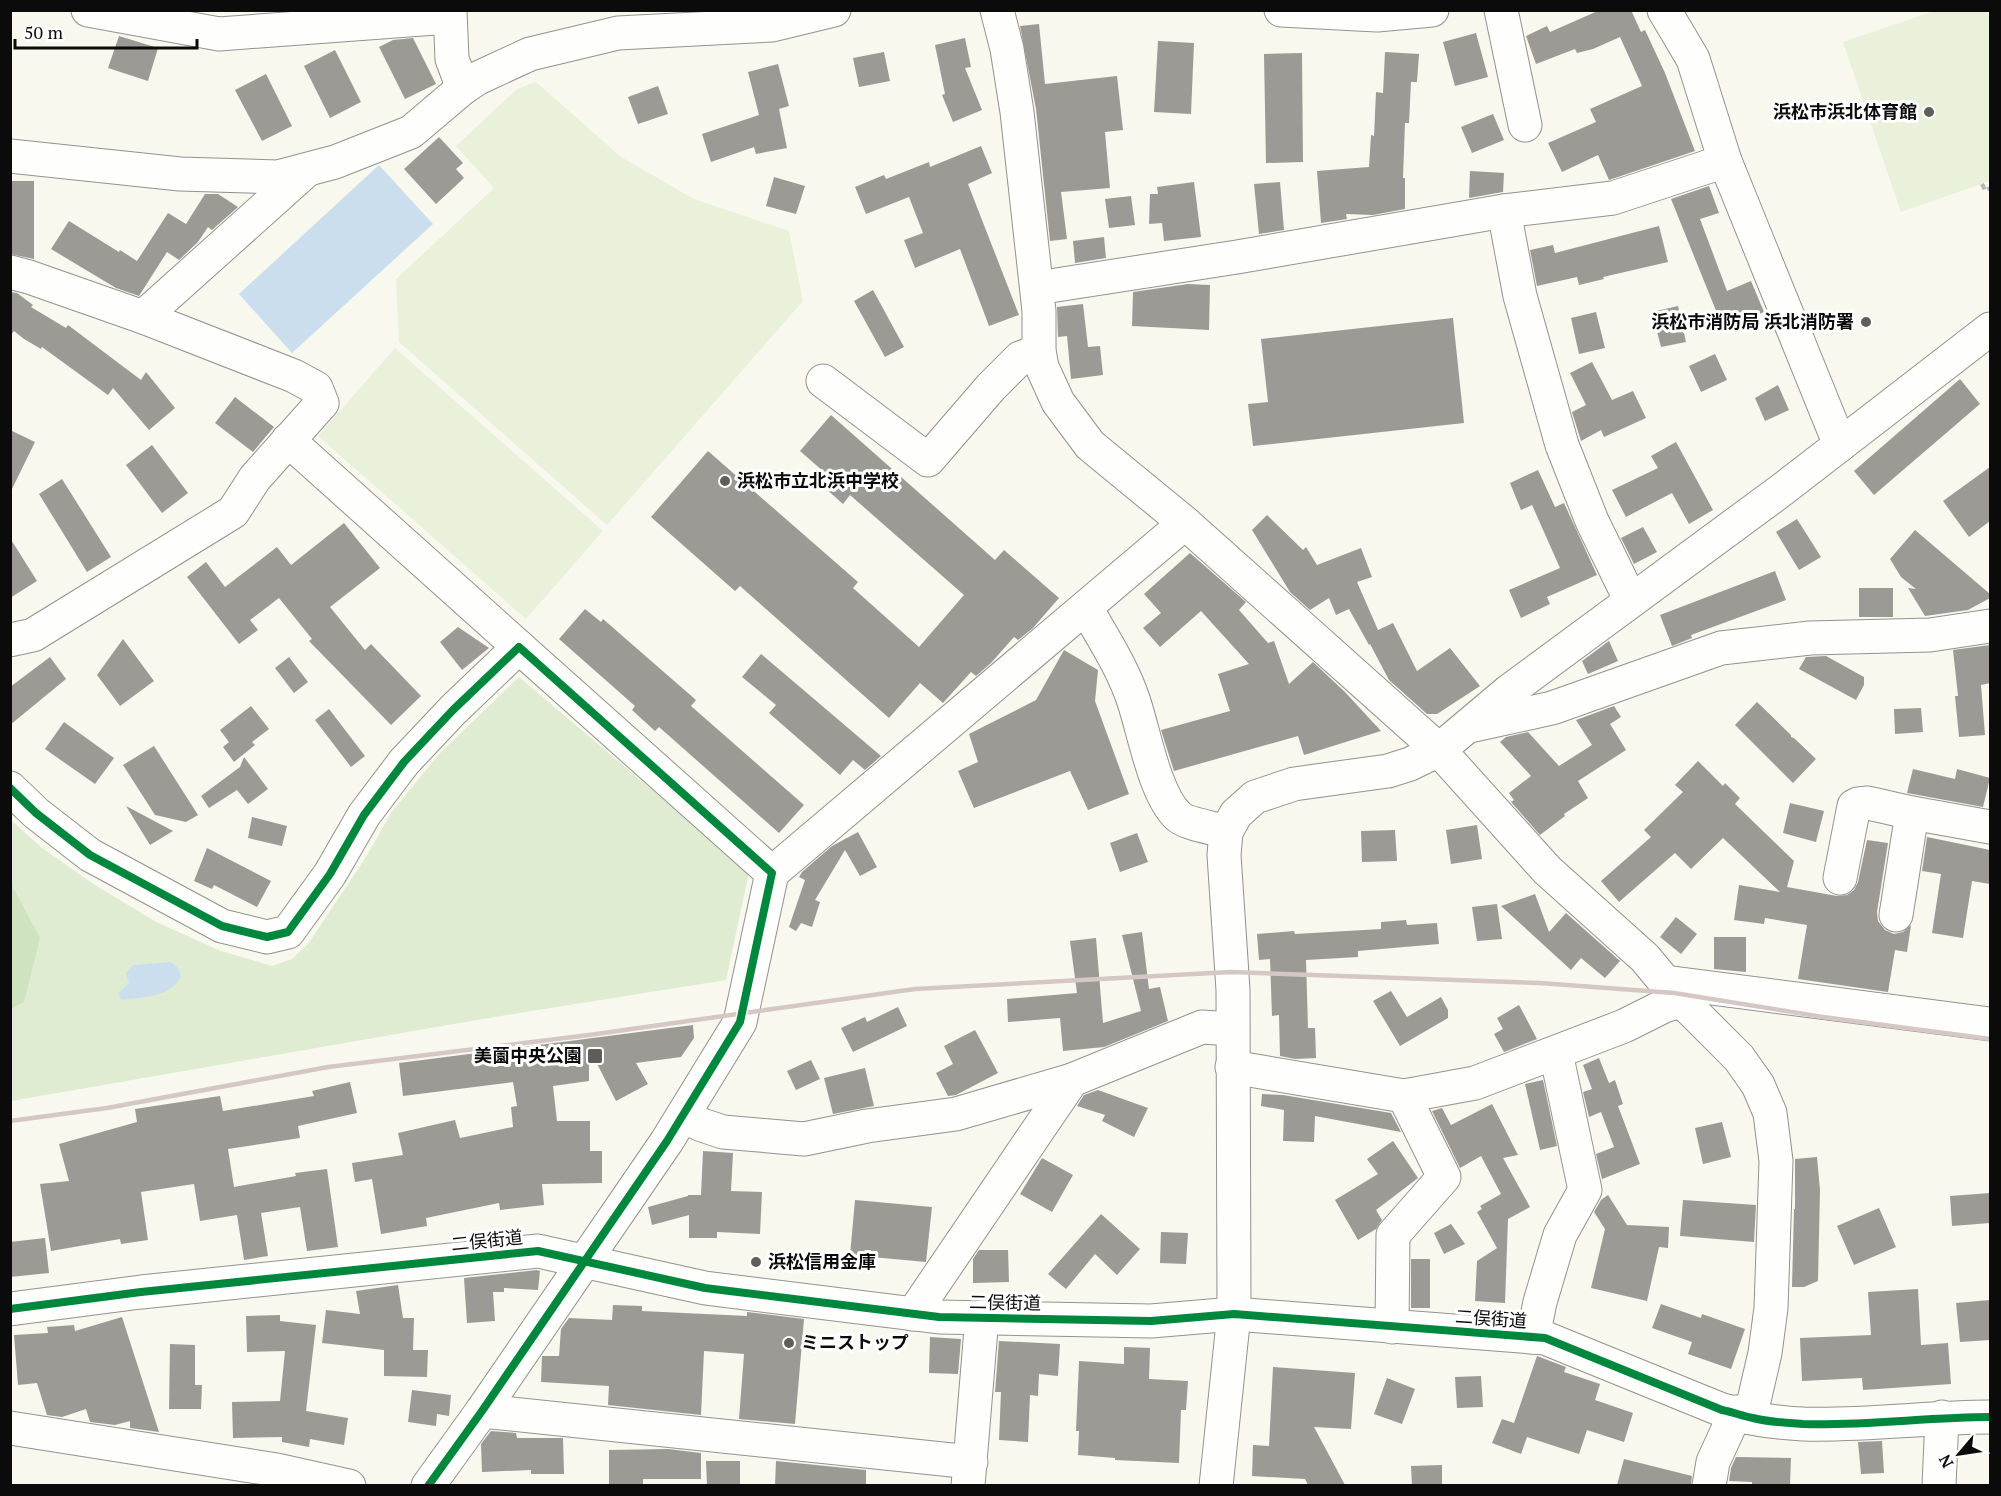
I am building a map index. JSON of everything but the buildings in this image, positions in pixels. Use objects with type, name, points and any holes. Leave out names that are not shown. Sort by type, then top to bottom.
[{"type":"street","points":[[88,10],[137,14],[219,34],[450,14],[452,59],[463,88]]},
{"type":"street","points":[[10,156],[180,174],[278,177],[335,162],[411,132],[478,78],[530,54],[618,33],[772,25],[834,10]]},
{"type":"street","points":[[997,10],[1007,49],[1017,112],[1037,288],[1039,351],[1042,367],[1058,402],[1090,445],[1185,523],[1439,750],[1547,870],[1645,958],[1673,992],[1739,1058],[1758,1084],[1770,1113],[1776,1161],[1771,1308],[1765,1353],[1743,1415],[1713,1462],[1709,1485]]},
{"type":"street","points":[[1281,10],[1377,15],[1432,10]]},
{"type":"street","points":[[1501,10],[1525,125]]},
{"type":"street","points":[[1664,10],[1693,59],[1725,161],[1840,445]]},
{"type":"street","points":[[1037,288],[1237,257],[1504,211],[1613,198],[1725,161]]},
{"type":"street","points":[[143,317],[308,169]]},
{"type":"street","points":[[1504,211],[1520,296],[1562,445],[1592,521],[1631,601]]},
{"type":"street","points":[[10,272],[143,317],[294,376],[316,388],[322,404],[255,478],[233,512],[33,635],[10,640]]},
{"type":"street","points":[[1216,1485],[1234,1314],[1233,990],[1224,855],[1226,832],[1236,814],[1255,797],[1294,784],[1388,771],[1410,764],[1439,750],[1509,691],[1840,445],[1990,329]]},
{"type":"street","points":[[823,381],[928,460],[991,387],[1020,358],[1039,351]]},
{"type":"street","points":[[288,441],[772,873]]},
{"type":"street","points":[[428,1485],[482,1411],[683,1116],[740,1022],[772,873],[1185,523]]},
{"type":"street","points":[[1086,608],[1114,656],[1134,701],[1143,737],[1166,801],[1179,818],[1226,832]]},
{"type":"street","points":[[1466,728],[1552,708],[1721,648],[1810,638],[1930,635],[1990,627]]},
{"type":"street","points":[[10,788],[36,813],[90,855],[222,926],[267,937],[288,932],[330,874],[364,814],[404,762],[453,710],[519,647]]},
{"type":"street","points":[[1840,878],[1854,806],[1858,804],[1868,803],[1990,827]]},
{"type":"street","points":[[1896,915],[1912,813]]},
{"type":"street","points":[[1673,992],[1990,1024]]},
{"type":"street","points":[[1232,1067],[1404,1096],[1474,1083],[1556,1053],[1624,1026],[1664,1006],[1673,992]]},
{"type":"street","points":[[683,1116],[723,1132],[804,1139],[867,1126],[956,1114],[1072,1080],[1202,1027],[1233,1029]]},
{"type":"street","points":[[1533,1337],[1540,1302],[1560,1235],[1585,1190],[1556,1053]]},
{"type":"street","points":[[913,1314],[1072,1080]]},
{"type":"street","points":[[1392,1327],[1393,1235],[1444,1177],[1404,1096]]},
{"type":"street","name":"二俣街道","points":[[10,1309],[153,1291],[538,1251],[705,1288],[939,1317],[1151,1321],[1234,1314],[1545,1338],[1722,1410],[1802,1424],[1864,1424],[1942,1417],[1990,1417]]},
{"type":"street","points":[[482,1411],[970,1474],[982,1317]]},
{"type":"street","points":[[1939,1485],[1942,1417]]},
{"type":"street","points":[[10,1428],[277,1470],[349,1485]]},
{"type":"path","points":[[1983,184],[1985,190],[1990,188]]},
{"type":"green space","name":"浜松市浜北体育館","points":[[1934,11],[1987,11],[1990,20],[1990,181],[1901,212],[1843,42]]},
{"type":"green space","points":[[536,82],[621,157],[694,199],[789,231],[803,301],[607,525],[399,342],[396,279],[494,188],[456,146],[517,89]]},
{"type":"green space","points":[[395,348],[603,531],[526,619],[318,436]]},
{"type":"green space","name":"美薗中央公園","points":[[519,677],[749,872],[726,980],[494,1017],[11,1101],[11,820],[42,848],[95,885],[156,922],[221,951],[272,966],[292,959],[308,944],[366,857],[391,813],[439,754]]},
{"type":"green space","points":[[10,882],[40,938],[24,1002],[11,1009]]},
{"type":"water","points":[[379,165],[433,224],[292,353],[239,294]]},
{"type":"water","points":[[170,962],[177,967],[181,976],[170,989],[147,997],[121,1000],[119,993],[129,983],[126,973],[133,965]]},
{"type":"railway","points":[[10,1121],[107,1108],[328,1067],[589,1035],[915,989],[1231,972],[1540,983],[1674,993],[1823,1017],[1990,1039]]},
{"type":"cycle path","points":[[10,788],[36,813],[90,855],[222,926],[267,937],[288,932],[330,874],[364,815],[404,762],[453,710],[519,647],[772,873],[740,1022],[667,1141],[428,1486]]},
{"type":"cycle path","points":[[10,1309],[141,1292],[538,1251],[705,1288],[939,1317],[1151,1321],[1234,1314],[1545,1338],[1722,1410],[1778,1422],[1850,1424],[1990,1417]]},
{"type":"place","name":"浜松市浜北体育館","points":[[1929,112]]},
{"type":"place","name":"浜松市消防局 浜北消防署","points":[[1866,322]]},
{"type":"place","name":"浜松市立北浜中学校","points":[[725,481]]},
{"type":"place","name":"美薗中央公園","points":[[595,1056]]},
{"type":"place","name":"浜松信用金庫","points":[[756,1262]]},
{"type":"place","name":"ミニストップ","points":[[789,1343]]}]
